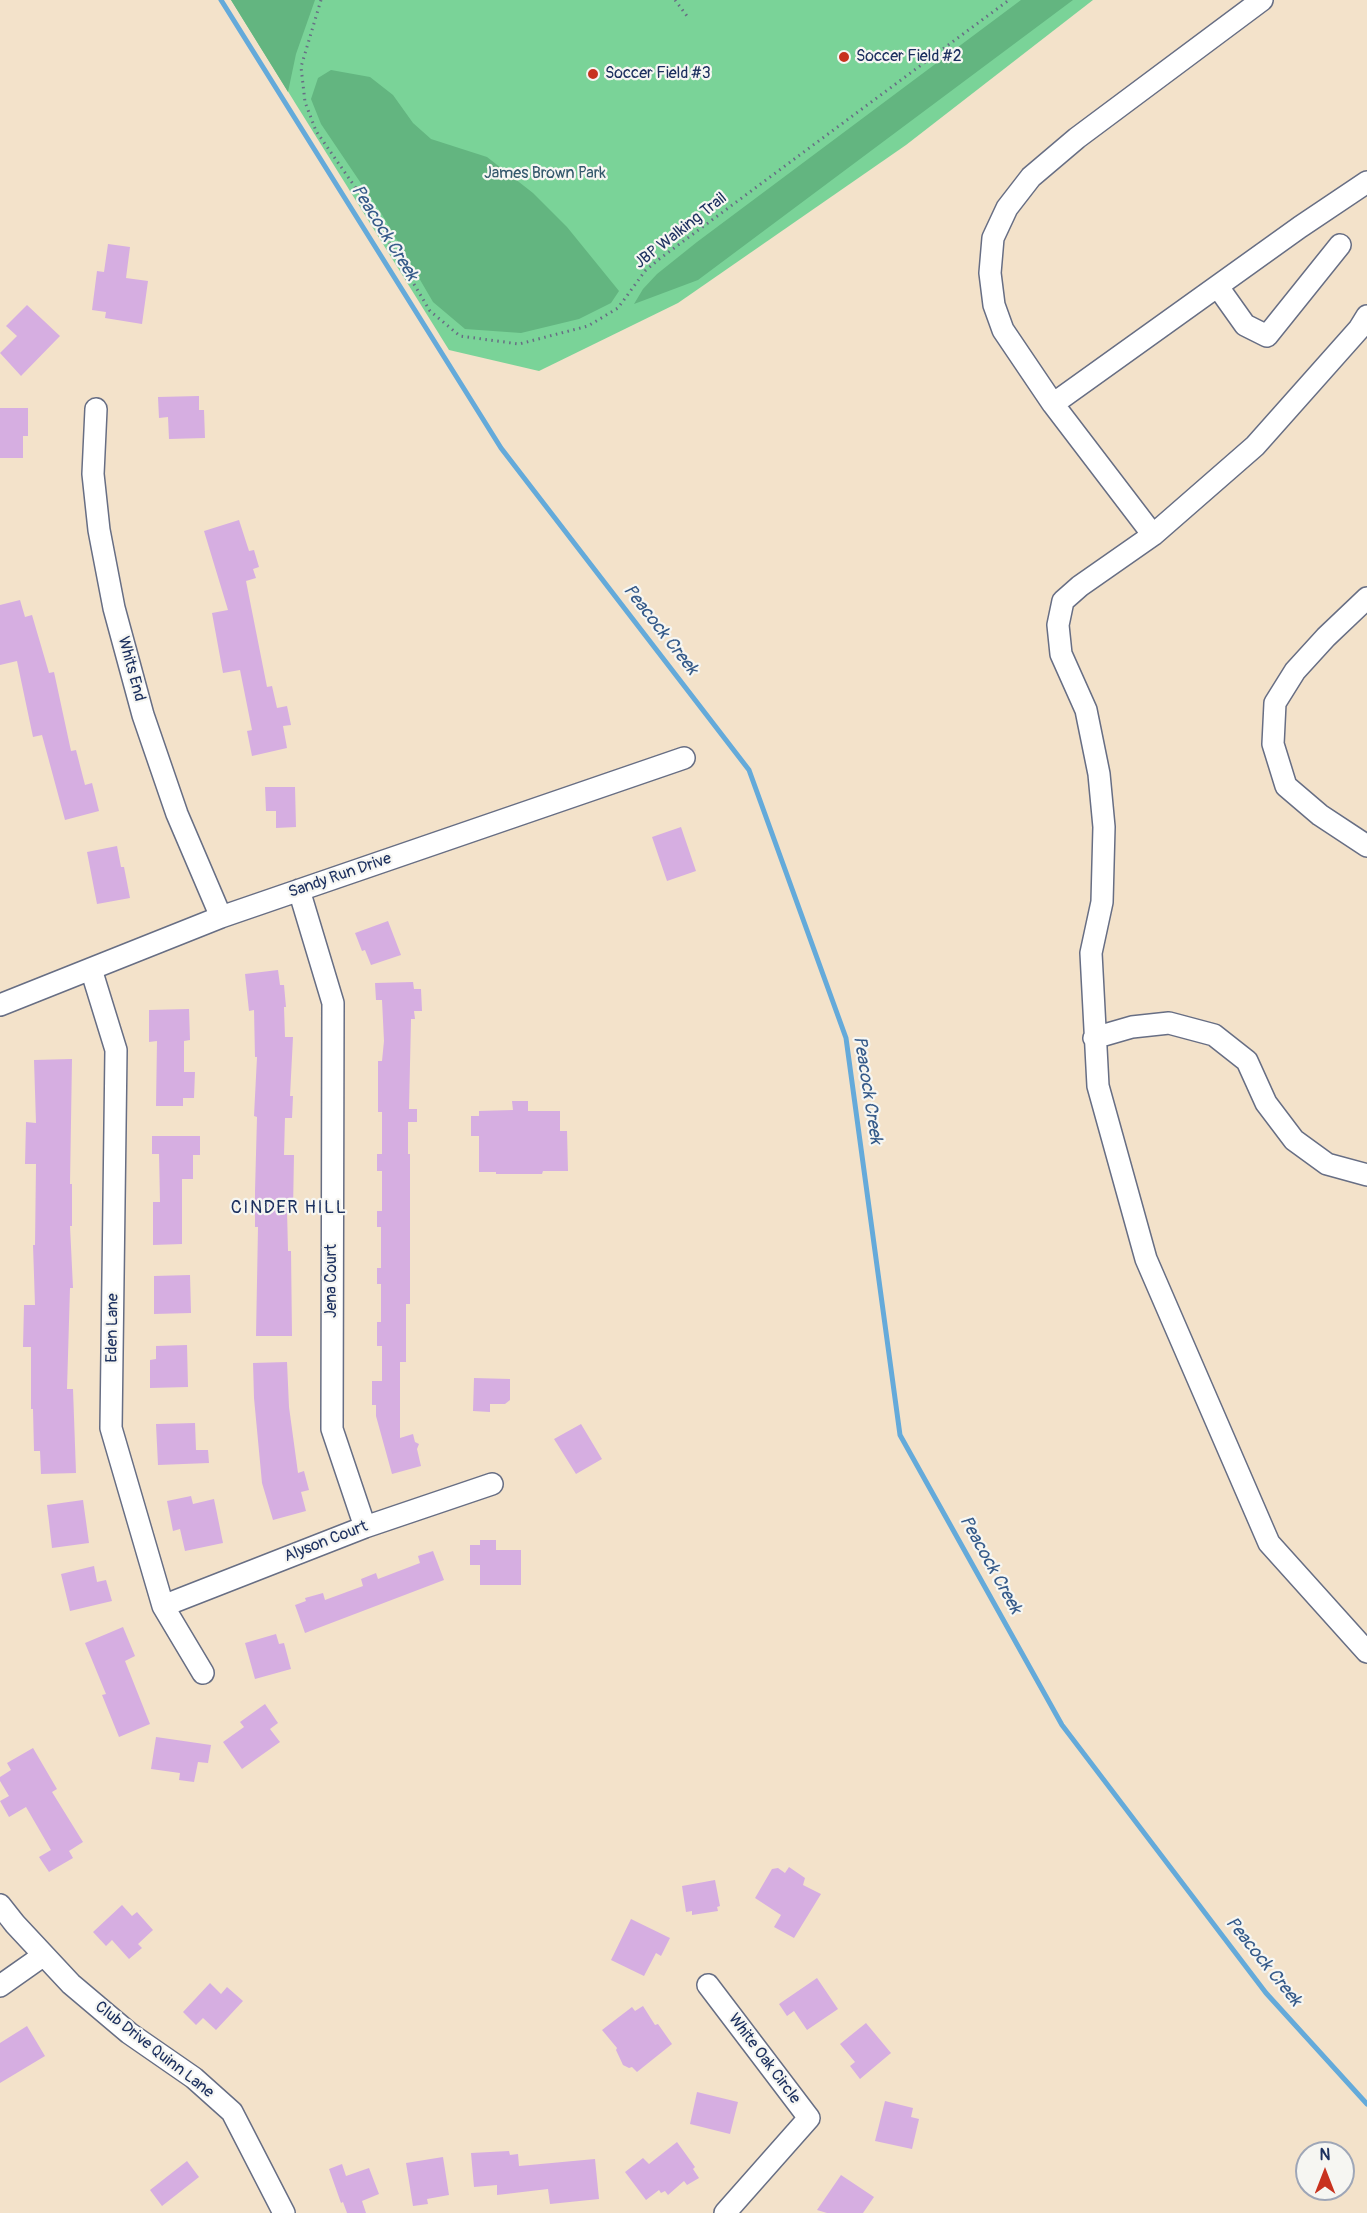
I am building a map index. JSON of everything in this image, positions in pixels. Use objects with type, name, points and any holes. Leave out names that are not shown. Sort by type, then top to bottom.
[{"type":"street","points":[[1153,535],[1053,404],[1003,330],[994,305],[990,273],[993,238],[1007,208],[1030,177],[1262,0]]},
{"type":"street","points":[[1053,404],[1367,182]]},
{"type":"street","points":[[1218,287],[1245,325],[1268,336],[1340,245]]},
{"type":"street","points":[[1367,316],[1255,446],[1153,535],[1080,586],[1063,601],[1058,626],[1061,654],[1086,710],[1099,774],[1104,827],[1102,902],[1091,953],[1098,1086],[1146,1259],[1269,1544],[1367,1652]]},
{"type":"street","name":"Whits End","points":[[96,409],[93,474],[99,530],[114,608],[143,715],[177,814],[220,917]]},
{"type":"street","points":[[1367,598],[1326,637],[1290,679],[1275,703],[1272,744],[1286,786],[1320,815],[1367,846]]},
{"type":"street","name":"Sandy Run Drive","points":[[0,1005],[220,917],[684,758]]},
{"type":"street","name":"Jena Court","points":[[299,890],[333,1003],[332,1429],[365,1527]]},
{"type":"street","name":"Eden Lane","points":[[91,969],[116,1050],[111,1428],[163,1606],[203,1673]]},
{"type":"street","points":[[1094,1038],[1132,1027],[1169,1023],[1214,1035],[1247,1061],[1266,1102],[1294,1140],[1327,1164],[1367,1175]]},
{"type":"street","name":"Alyson Court","points":[[163,1606],[365,1527],[492,1484]]},
{"type":"street","name":"Club Drive Quinn Lane","points":[[0,1905],[71,1984],[129,2033],[194,2078],[232,2112],[284,2213]]},
{"type":"street","points":[[0,1986],[44,1956]]},
{"type":"street","name":"White Oak Circle","points":[[708,1985],[809,2118],[725,2213]]},
{"type":"path","name":"JBP Walking Trail","points":[[321,0],[301,67],[306,102],[316,131],[362,197],[430,310],[460,336],[519,344],[588,326],[618,308],[645,271],[658,260],[1009,0]]},
{"type":"path","points":[[675,0],[687,16]]},
{"type":"green space","name":"James Brown Park","points":[[231,0],[1093,0],[906,145],[678,303],[539,371],[449,350]]},
{"type":"green space","points":[[231,0],[315,0],[296,54],[288,92]]},
{"type":"green space","points":[[1021,0],[1073,0],[698,280],[634,304],[643,289],[657,274],[697,242]]},
{"type":"green space","points":[[331,70],[370,77],[393,95],[413,123],[431,139],[487,157],[533,193],[567,227],[619,291],[611,303],[579,319],[521,333],[465,329],[433,302],[381,213],[321,124],[311,99],[318,78]]},
{"type":"building","points":[[108,244],[130,247],[126,278],[148,281],[142,324],[105,318],[106,312],[92,310],[97,271],[104,272]]},
{"type":"building","points":[[27,305],[60,336],[21,376],[0,353],[17,336],[6,326]]},
{"type":"building","points":[[199,396],[199,410],[204,410],[205,438],[169,439],[168,417],[159,418],[158,397]]},
{"type":"building","points":[[0,408],[28,408],[28,436],[23,436],[23,458],[0,458]]},
{"type":"building","points":[[239,520],[249,551],[254,550],[259,567],[253,569],[256,578],[246,581],[267,687],[272,686],[277,708],[287,706],[291,725],[283,726],[287,748],[252,756],[247,731],[252,730],[240,670],[223,673],[212,613],[228,610],[204,531]]},
{"type":"building","points":[[20,600],[25,617],[32,615],[49,673],[54,672],[71,751],[76,750],[85,785],[92,783],[99,811],[65,820],[42,735],[33,737],[17,661],[0,665],[0,605]]},
{"type":"building","points":[[265,787],[295,787],[296,827],[276,828],[276,811],[266,811]]},
{"type":"building","points":[[681,827],[696,871],[667,881],[652,837]]},
{"type":"building","points":[[117,846],[130,898],[97,904],[87,852]]},
{"type":"building","points":[[388,921],[401,955],[371,965],[355,933]]},
{"type":"building","points":[[278,970],[280,985],[284,985],[285,1037],[293,1037],[290,1096],[293,1096],[292,1118],[285,1118],[284,1155],[294,1155],[293,1210],[287,1210],[288,1251],[291,1251],[292,1336],[256,1336],[257,1117],[254,1116],[257,1057],[255,1057],[254,1010],[249,1011],[245,974]]},
{"type":"building","points":[[413,982],[414,989],[421,989],[422,1011],[414,1011],[415,1019],[411,1019],[409,1109],[417,1109],[417,1122],[408,1122],[410,1304],[406,1304],[406,1362],[400,1362],[400,1438],[413,1434],[415,1442],[419,1444],[417,1449],[421,1466],[392,1474],[376,1416],[376,1405],[372,1405],[372,1381],[382,1381],[382,1346],[377,1346],[377,1322],[381,1322],[381,1284],[377,1284],[377,1268],[381,1268],[381,1227],[377,1227],[377,1211],[382,1211],[382,1171],[377,1171],[377,1154],[382,1154],[382,1112],[378,1112],[378,1061],[382,1061],[384,1041],[382,1000],[376,1000],[375,983]]},
{"type":"building","points":[[189,1009],[190,1040],[184,1041],[184,1072],[195,1072],[194,1098],[183,1098],[183,1106],[156,1106],[157,1041],[149,1042],[149,1010]]},
{"type":"building","points":[[72,1059],[70,1184],[72,1184],[72,1226],[70,1226],[73,1288],[70,1288],[67,1389],[73,1389],[76,1473],[41,1474],[40,1451],[34,1451],[31,1347],[23,1347],[24,1305],[35,1305],[33,1245],[35,1245],[36,1164],[25,1164],[26,1122],[36,1123],[34,1060]]},
{"type":"building","points":[[512,1101],[528,1101],[528,1111],[560,1111],[560,1131],[567,1131],[568,1171],[543,1171],[542,1174],[479,1172],[479,1136],[471,1136],[471,1116],[479,1116],[479,1111],[513,1110]]},
{"type":"building","points":[[152,1136],[200,1136],[200,1155],[193,1155],[193,1179],[182,1179],[182,1244],[153,1245],[153,1202],[160,1202],[159,1154],[152,1154]]},
{"type":"building","points":[[190,1275],[191,1313],[154,1314],[154,1276]]},
{"type":"building","points":[[187,1345],[188,1387],[150,1388],[150,1360],[156,1359],[156,1346]]},
{"type":"building","points":[[287,1362],[289,1407],[298,1473],[304,1471],[309,1490],[301,1492],[306,1511],[273,1520],[262,1483],[253,1363]]},
{"type":"building","points":[[474,1378],[510,1379],[510,1400],[505,1404],[490,1404],[490,1412],[473,1411]]},
{"type":"building","points":[[195,1423],[196,1450],[208,1450],[209,1463],[158,1465],[156,1424]]},
{"type":"building","points":[[581,1424],[602,1459],[576,1474],[554,1439]]},
{"type":"building","points":[[191,1496],[193,1504],[214,1499],[223,1543],[185,1551],[180,1529],[173,1531],[167,1501]]},
{"type":"building","points":[[83,1500],[89,1543],[52,1548],[47,1505]]},
{"type":"building","points":[[480,1540],[496,1540],[496,1550],[521,1550],[521,1585],[480,1585],[480,1565],[470,1565],[470,1545],[480,1545]]},
{"type":"building","points":[[433,1551],[444,1580],[305,1633],[295,1605],[306,1601],[305,1598],[323,1593],[325,1600],[363,1586],[361,1579],[376,1573],[378,1579],[420,1563],[418,1556]]},
{"type":"building","points":[[94,1566],[97,1582],[106,1580],[112,1601],[70,1611],[61,1574]]},
{"type":"building","points":[[123,1627],[135,1656],[125,1661],[150,1724],[119,1737],[102,1695],[106,1694],[85,1643]]},
{"type":"building","points":[[276,1634],[279,1644],[284,1643],[291,1669],[255,1679],[245,1643]]},
{"type":"building","points":[[265,1704],[278,1723],[270,1729],[280,1742],[242,1769],[223,1742],[244,1727],[240,1722]]},
{"type":"building","points":[[156,1737],[211,1745],[208,1763],[198,1762],[194,1782],[179,1780],[180,1773],[151,1769]]},
{"type":"building","points":[[33,1748],[57,1789],[52,1792],[83,1842],[69,1851],[73,1858],[49,1872],[39,1857],[51,1850],[26,1807],[9,1817],[0,1801],[9,1796],[0,1781],[0,1777],[11,1770],[7,1763]]},
{"type":"building","points":[[789,1867],[805,1878],[803,1885],[821,1894],[794,1938],[774,1927],[781,1915],[755,1898],[772,1869],[778,1868],[785,1873]]},
{"type":"building","points":[[715,1880],[720,1906],[717,1907],[718,1911],[692,1915],[692,1911],[686,1912],[682,1886]]},
{"type":"building","points":[[122,1905],[132,1916],[137,1912],[153,1930],[138,1944],[142,1948],[129,1959],[112,1940],[106,1946],[93,1932]]},
{"type":"building","points":[[631,1919],[670,1938],[661,1956],[656,1953],[644,1976],[611,1960]]},
{"type":"building","points":[[817,1978],[838,2009],[807,2030],[794,2011],[787,2016],[779,2004]]},
{"type":"building","points":[[210,1983],[221,1994],[227,1987],[243,2001],[216,2030],[203,2018],[196,2025],[183,2012]]},
{"type":"building","points":[[643,2006],[655,2025],[658,2024],[672,2044],[637,2072],[632,2067],[623,2065],[617,2048],[602,2030],[632,2007],[635,2011]]},
{"type":"building","points":[[866,2023],[891,2053],[860,2079],[850,2066],[855,2062],[840,2044]]},
{"type":"building","points":[[27,2026],[45,2056],[0,2083],[0,2043]]},
{"type":"building","points":[[697,2092],[738,2102],[730,2134],[690,2124]]},
{"type":"building","points":[[885,2101],[913,2108],[911,2117],[919,2119],[912,2149],[875,2141]]},
{"type":"building","points":[[677,2142],[695,2167],[693,2169],[699,2178],[687,2185],[684,2181],[668,2195],[665,2191],[661,2193],[659,2190],[646,2200],[625,2172],[643,2158],[649,2164]]},
{"type":"building","points":[[509,2151],[510,2155],[518,2154],[519,2166],[595,2159],[599,2199],[550,2204],[548,2189],[497,2195],[497,2185],[474,2187],[471,2153]]},
{"type":"building","points":[[443,2157],[449,2195],[427,2199],[428,2204],[413,2206],[406,2163]]},
{"type":"building","points":[[187,2161],[199,2177],[162,2206],[150,2190]]},
{"type":"building","points":[[342,2164],[346,2176],[369,2168],[379,2194],[362,2201],[366,2213],[347,2213],[343,2202],[341,2203],[329,2169]]},
{"type":"building","points":[[841,2175],[874,2197],[863,2213],[827,2213],[817,2210]]},
{"type":"waterway","name":"Peacock Creek","points":[[221,0],[501,448],[749,770],[846,1038],[900,1435],[1062,1725],[1266,1993],[1367,2104]]},
{"type":"place","name":"Soccer Field #2","points":[[844,57]]},
{"type":"place","name":"Soccer Field #3","points":[[593,74]]},
{"type":"district","name":"CINDER HILL","points":[[289,1208]]}]
